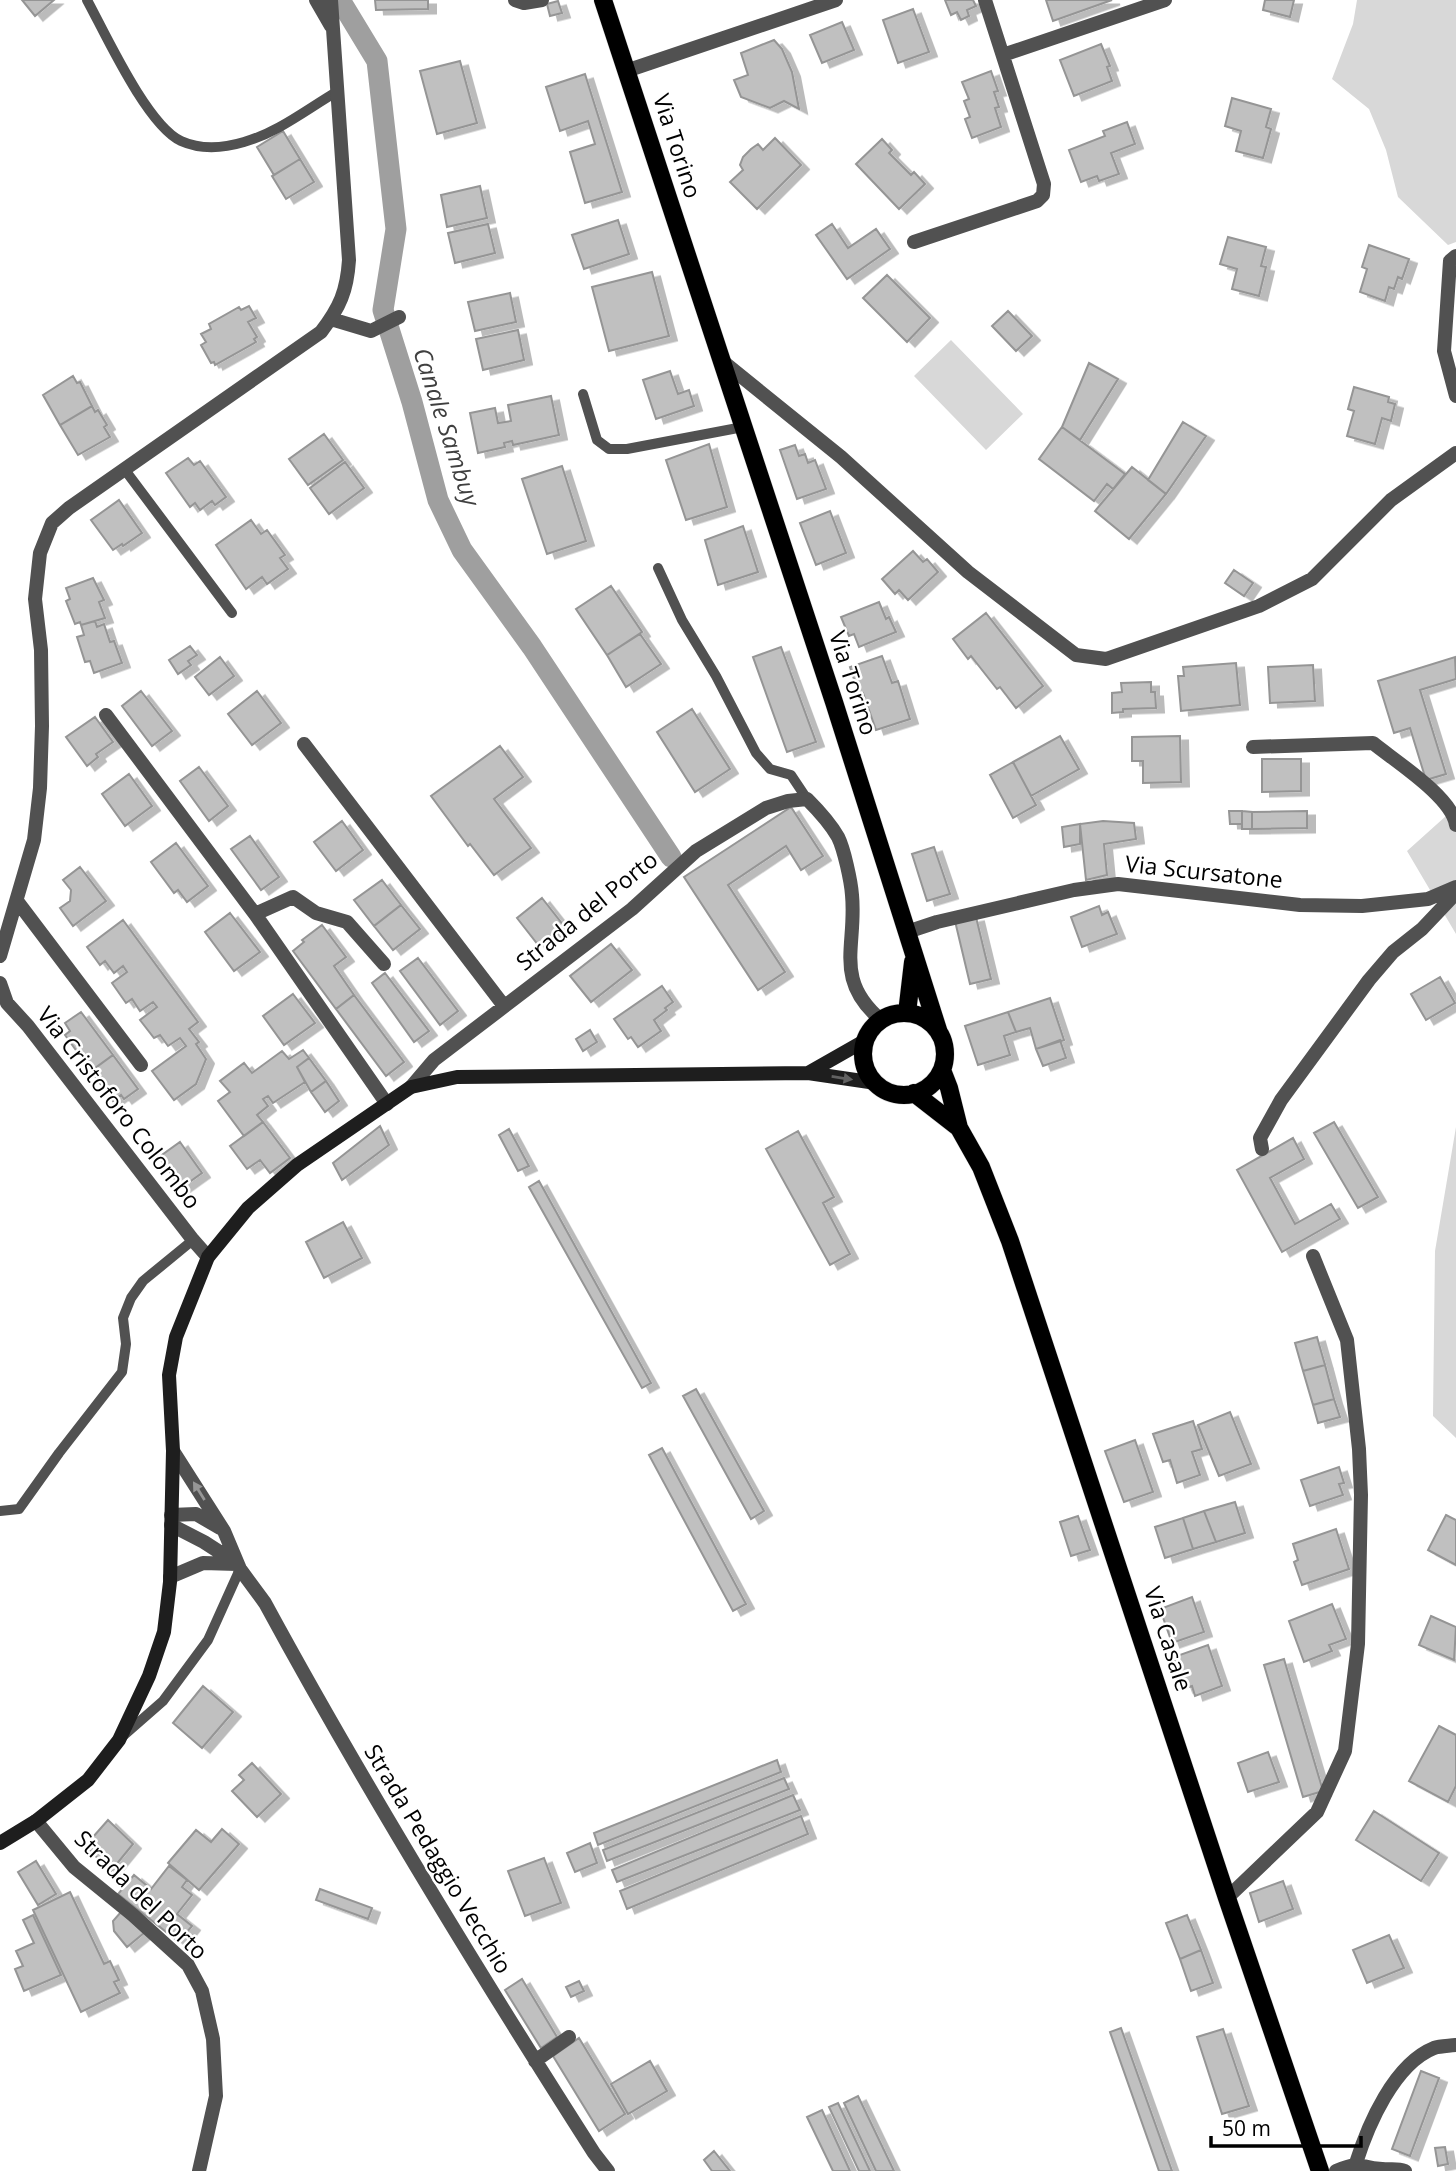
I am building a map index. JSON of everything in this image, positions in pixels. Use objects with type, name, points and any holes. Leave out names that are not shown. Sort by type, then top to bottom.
[{"type":"main road","name":"Via Torino","points":[[603,0],[939,1033]]},
{"type":"main road","points":[[907,1013],[914,955]]},
{"type":"main road","points":[[0,1843],[36,1821],[88,1780],[119,1740],[149,1676],[164,1632],[170,1577],[173,1451],[169,1375],[176,1337],[208,1257],[248,1208],[298,1165],[411,1087],[457,1077],[808,1073],[876,1083],[888,1091],[900,1094],[914,1093],[935,1081],[945,1058],[944,1045],[931,1023],[920,1016],[893,1014],[872,1029],[866,1040],[865,1063],[876,1083]]},
{"type":"main road","points":[[808,1073],[866,1040]]},
{"type":"main road","points":[[942,1070],[959,1128]]},
{"type":"main road","points":[[914,1093],[959,1128]]},
{"type":"main road","name":"Via Casale","points":[[959,1128],[981,1167],[1010,1241],[1320,2171]]},
{"type":"street","points":[[316,0],[333,31]]},
{"type":"street","points":[[0,956],[34,840],[40,788],[41,663],[35,599],[40,553],[52,523],[69,508],[321,332],[339,308],[348,282],[349,260],[331,0]]},
{"type":"street","points":[[515,0],[524,3],[542,0]]},
{"type":"street","points":[[626,71],[836,0]]},
{"type":"street","points":[[914,242],[1037,201],[1043,195],[1044,184],[985,0]]},
{"type":"street","points":[[1003,55],[1166,0]]},
{"type":"street","points":[[1456,256],[1450,261],[1444,351],[1456,396]]},
{"type":"street","points":[[331,320],[372,331],[399,317]]},
{"type":"street","points":[[720,359],[841,457],[968,572],[1076,655],[1107,659],[1259,606],[1312,579],[1391,499],[1456,453]]},
{"type":"street","points":[[106,715],[256,915],[387,1104]]},
{"type":"street","points":[[1253,747],[1373,743],[1443,800],[1456,825]]},
{"type":"street","points":[[304,744],[504,1006]]},
{"type":"street","points":[[807,799],[838,838],[852,894],[849,960],[854,985],[869,1010],[881,1020]]},
{"type":"street","name":"Strada del Porto","points":[[411,1087],[434,1060],[632,909],[696,850],[766,808],[788,801],[807,799]]},
{"type":"street","name":"Via Scursatone","points":[[907,932],[937,922],[1074,890],[1118,884],[1300,905],[1362,906],[1428,899],[1456,887]]},
{"type":"street","points":[[1262,1149],[1260,1138],[1281,1100],[1369,980],[1393,952],[1422,929],[1456,893]]},
{"type":"street","points":[[256,915],[293,897],[316,913],[347,922],[384,964]]},
{"type":"street","points":[[17,901],[141,1065]]},
{"type":"street","name":"Via Cristoforo Colombo","points":[[0,984],[7,1003],[28,1026],[208,1257]]},
{"type":"street","points":[[1227,1898],[1317,1812],[1345,1751],[1358,1644],[1361,1495],[1359,1449],[1347,1340],[1314,1256]]},
{"type":"street","name":"Strada Pedaggio Vecchio","points":[[173,1451],[224,1531],[239,1567],[265,1603],[397,1838],[535,2061],[608,2171]]},
{"type":"street","points":[[171,1520],[196,1514],[224,1531]]},
{"type":"street","name":"Strada Pedaggio Vecchio","points":[[171,1520],[239,1567]]},
{"type":"street","points":[[170,1577],[203,1563],[239,1567]]},
{"type":"street","name":"Strada del Porto","points":[[36,1821],[74,1867],[188,1965],[202,1991],[213,2039],[216,2096],[199,2171]]},
{"type":"street","points":[[535,2061],[569,2037]]},
{"type":"street","points":[[1356,2163],[1367,2130],[1390,2090],[1411,2064],[1434,2048],[1456,2045]]},
{"type":"street","points":[[1336,2171],[1356,2163],[1405,2171]]},
{"type":"lane","points":[[87,0],[144,102],[163,127],[181,141],[203,147],[225,147],[246,142],[288,122],[338,91]]},
{"type":"lane","points":[[583,394],[597,440],[609,449],[627,449],[744,427]]},
{"type":"lane","points":[[125,470],[232,613]]},
{"type":"lane","points":[[659,568],[682,620],[709,664],[756,753],[770,769],[792,775],[807,799]]},
{"type":"lane","points":[[0,1511],[19,1509],[122,1372],[126,1344],[124,1318],[131,1298],[143,1281],[193,1240]]},
{"type":"lane","points":[[119,1740],[163,1701],[208,1640],[239,1567]]},
{"type":"shaded area","points":[[1357,0],[1456,0],[1456,242],[1448,245],[1398,197],[1386,150],[1369,109],[1332,79],[1353,24]]},
{"type":"shaded area","points":[[951,340],[1023,414],[986,450],[914,376]]},
{"type":"shaded area","points":[[1456,807],[1456,934],[1407,851]]},
{"type":"shaded area","points":[[1456,1127],[1456,1438],[1433,1416],[1435,1251]]},
{"type":"building","points":[[22,0],[54,0],[35,16]]},
{"type":"building","points":[[375,0],[428,0],[428,9],[376,10]]},
{"type":"building","points":[[945,0],[973,0],[976,6],[967,10],[969,16],[961,20],[957,12],[951,15]]},
{"type":"building","points":[[1046,0],[1112,0],[1053,21]]},
{"type":"building","points":[[1265,0],[1294,0],[1290,17],[1263,10]]},
{"type":"building","points":[[558,1],[562,13],[550,16],[547,4]]},
{"type":"building","points":[[913,9],[929,52],[898,63],[883,20]]},
{"type":"building","points":[[842,22],[854,50],[822,63],[810,35]]},
{"type":"building","points":[[774,40],[782,49],[792,72],[799,109],[784,101],[770,108],[741,97],[734,80],[748,75],[741,53]]},
{"type":"building","points":[[1101,44],[1110,66],[1107,67],[1112,81],[1074,96],[1060,60]]},
{"type":"building","points":[[460,61],[477,123],[437,134],[420,71]]},
{"type":"building","points":[[991,71],[998,91],[994,92],[999,107],[995,108],[1001,127],[972,138],[965,119],[970,117],[964,101],[969,99],[962,82]]},
{"type":"building","points":[[585,74],[622,192],[585,203],[570,152],[595,144],[588,121],[560,131],[546,87]]},
{"type":"building","points":[[1232,98],[1271,109],[1266,127],[1271,129],[1263,158],[1236,151],[1241,131],[1225,126]]},
{"type":"building","points":[[1127,122],[1135,144],[1111,153],[1119,174],[1099,181],[1097,176],[1081,182],[1069,150],[1105,136],[1103,131]]},
{"type":"building","points":[[283,131],[300,159],[274,175],[257,147]]},
{"type":"building","points":[[775,138],[801,165],[757,209],[730,182],[743,170],[740,165],[743,157],[751,149],[758,144],[763,150]]},
{"type":"building","points":[[882,139],[892,150],[889,153],[911,175],[914,172],[925,184],[899,209],[856,164]]},
{"type":"building","points":[[300,159],[314,182],[286,199],[272,176]]},
{"type":"building","points":[[480,186],[487,218],[447,227],[441,195]]},
{"type":"building","points":[[618,220],[629,254],[584,269],[572,235]]},
{"type":"building","points":[[488,224],[495,253],[455,263],[448,233]]},
{"type":"building","points":[[832,224],[848,248],[876,229],[890,249],[847,279],[816,235]]},
{"type":"building","points":[[1228,237],[1266,247],[1261,266],[1266,267],[1259,296],[1232,289],[1237,269],[1220,264]]},
{"type":"building","points":[[1369,245],[1409,259],[1402,279],[1398,277],[1394,289],[1389,287],[1385,301],[1360,292],[1367,269],[1362,267]]},
{"type":"building","points":[[652,272],[669,336],[609,351],[592,287]]},
{"type":"building","points":[[887,275],[930,318],[907,342],[863,298]]},
{"type":"building","points":[[510,293],[516,322],[475,331],[468,302]]},
{"type":"building","points":[[249,306],[256,318],[248,322],[257,337],[254,339],[256,342],[215,365],[214,362],[211,363],[201,345],[206,342],[201,334],[211,329],[209,324],[239,307],[241,310]]},
{"type":"building","points":[[1008,311],[1032,336],[1016,351],[992,326]]},
{"type":"building","points":[[518,330],[524,360],[483,370],[476,339]]},
{"type":"building","points":[[1089,363],[1118,379],[1080,440],[1062,427]]},
{"type":"building","points":[[670,371],[678,394],[689,390],[694,406],[656,419],[643,380]]},
{"type":"building","points":[[73,376],[77,383],[80,382],[92,406],[60,425],[43,395]]},
{"type":"building","points":[[1354,387],[1389,397],[1388,402],[1395,404],[1391,421],[1382,418],[1375,444],[1347,436],[1354,411],[1348,409]]},
{"type":"building","points":[[551,396],[559,435],[513,445],[512,441],[504,443],[505,447],[478,453],[470,413],[495,408],[498,423],[511,421],[508,405]]},
{"type":"building","points":[[92,406],[95,412],[98,410],[107,425],[104,427],[110,437],[78,455],[60,425]]},
{"type":"building","points":[[1183,422],[1206,436],[1166,494],[1148,480]]},
{"type":"building","points":[[1062,427],[1125,474],[1113,489],[1107,484],[1094,501],[1039,459]]},
{"type":"building","points":[[324,434],[343,460],[308,485],[289,459]]},
{"type":"building","points":[[709,444],[727,507],[686,520],[666,460]]},
{"type":"building","points":[[795,445],[799,456],[805,454],[808,463],[815,460],[826,489],[797,499],[780,450]]},
{"type":"building","points":[[188,458],[194,465],[200,461],[226,497],[215,505],[212,501],[200,510],[195,503],[190,507],[166,473]]},
{"type":"building","points":[[345,462],[364,488],[329,514],[310,488]]},
{"type":"building","points":[[562,466],[586,541],[547,554],[522,479]]},
{"type":"building","points":[[1132,467],[1166,494],[1129,539],[1095,511]]},
{"type":"building","points":[[119,500],[142,533],[113,550],[91,520]]},
{"type":"building","points":[[830,511],[846,553],[816,565],[800,523]]},
{"type":"building","points":[[251,520],[261,534],[267,530],[285,555],[280,558],[288,569],[267,584],[262,577],[246,589],[216,545]]},
{"type":"building","points":[[743,526],[758,572],[718,585],[705,540]]},
{"type":"building","points":[[913,551],[923,562],[927,559],[938,572],[908,600],[899,590],[895,594],[882,579]]},
{"type":"building","points":[[1234,570],[1253,583],[1244,596],[1225,583]]},
{"type":"building","points":[[93,578],[104,600],[99,602],[105,618],[81,625],[80,622],[75,624],[66,601],[70,599],[66,588]]},
{"type":"building","points":[[611,586],[642,632],[607,655],[576,609]]},
{"type":"building","points":[[879,602],[886,619],[889,617],[896,632],[859,647],[854,634],[849,636],[841,617]]},
{"type":"building","points":[[986,613],[1043,686],[1016,708],[971,656],[968,659],[953,639]]},
{"type":"building","points":[[95,621],[97,627],[104,624],[122,663],[94,673],[90,661],[85,662],[77,637],[84,635],[81,625]]},
{"type":"building","points":[[640,634],[661,664],[626,687],[607,655]]},
{"type":"building","points":[[190,646],[197,655],[188,661],[191,665],[178,674],[169,660]]},
{"type":"building","points":[[781,647],[816,742],[787,752],[753,657]]},
{"type":"building","points":[[882,656],[892,683],[898,681],[910,719],[876,730],[850,667]]},
{"type":"building","points":[[220,657],[234,676],[209,695],[195,677]]},
{"type":"building","points":[[1455,657],[1456,679],[1420,690],[1446,774],[1426,780],[1410,728],[1394,733],[1378,681]]},
{"type":"building","points":[[1236,663],[1240,705],[1181,711],[1178,676],[1184,676],[1183,667]]},
{"type":"building","points":[[1313,665],[1315,701],[1270,703],[1268,667]]},
{"type":"building","points":[[1151,682],[1156,708],[1123,709],[1123,712],[1112,713],[1112,693],[1122,692],[1121,683]]},
{"type":"building","points":[[141,691],[172,731],[152,746],[122,706]]},
{"type":"building","points":[[257,691],[281,723],[252,745],[228,714]]},
{"type":"building","points":[[692,709],[730,769],[695,792],[657,732]]},
{"type":"building","points":[[95,717],[113,742],[96,754],[98,757],[87,766],[66,737]]},
{"type":"building","points":[[1060,736],[1079,769],[1031,796],[1013,762]]},
{"type":"building","points":[[1180,736],[1181,782],[1143,783],[1143,761],[1132,761],[1132,737]]},
{"type":"building","points":[[500,746],[523,777],[494,799],[531,848],[494,875],[470,844],[468,846],[431,796]]},
{"type":"building","points":[[1262,759],[1301,759],[1301,791],[1262,792]]},
{"type":"building","points":[[1013,762],[1036,805],[1013,818],[990,775]]},
{"type":"building","points":[[199,767],[228,806],[209,821],[180,781]]},
{"type":"building","points":[[129,774],[152,806],[125,826],[102,794]]},
{"type":"building","points":[[791,807],[823,856],[801,870],[786,846],[728,885],[785,972],[758,990],[684,877]]},
{"type":"building","points":[[1229,811],[1242,811],[1242,824],[1230,824]]},
{"type":"building","points":[[1242,811],[1252,812],[1252,829],[1242,829]]},
{"type":"building","points":[[1307,811],[1307,828],[1252,829],[1252,812]]},
{"type":"building","points":[[342,821],[363,850],[336,871],[314,842]]},
{"type":"building","points":[[1103,821],[1134,823],[1136,839],[1104,844],[1107,875],[1086,880],[1080,824]]},
{"type":"building","points":[[1080,824],[1080,844],[1064,847],[1062,827]]},
{"type":"building","points":[[250,836],[279,877],[261,890],[231,849]]},
{"type":"building","points":[[176,843],[208,886],[187,902],[178,890],[174,893],[151,862]]},
{"type":"building","points":[[934,847],[950,894],[927,901],[912,854]]},
{"type":"building","points":[[80,867],[106,901],[73,926],[60,908],[70,901],[71,890],[63,880]]},
{"type":"building","points":[[382,880],[401,905],[374,926],[354,900]]},
{"type":"building","points":[[542,898],[564,926],[539,946],[517,918]]},
{"type":"building","points":[[401,905],[420,929],[393,950],[374,926]]},
{"type":"building","points":[[1099,906],[1102,915],[1108,912],[1117,934],[1082,947],[1071,917]]},
{"type":"building","points":[[230,913],[260,952],[234,971],[205,932]]},
{"type":"building","points":[[976,917],[991,979],[970,984],[955,921]]},
{"type":"building","points":[[123,920],[198,1022],[189,1029],[199,1042],[196,1044],[206,1059],[196,1084],[174,1100],[152,1071],[186,1046],[180,1038],[168,1046],[160,1035],[154,1038],[140,1020],[157,1007],[153,1002],[140,1011],[132,999],[126,1003],[112,983],[127,972],[123,966],[114,973],[105,961],[100,965],[87,947]]},
{"type":"building","points":[[322,925],[346,957],[334,966],[354,995],[336,1009],[293,951],[304,942],[302,940]]},
{"type":"building","points":[[611,944],[632,970],[591,1002],[570,976]]},
{"type":"building","points":[[418,958],[458,1011],[440,1025],[400,971]]},
{"type":"building","points":[[385,973],[429,1031],[414,1042],[372,983]]},
{"type":"building","points":[[1440,977],[1455,1003],[1426,1020],[1411,994]]},
{"type":"building","points":[[662,986],[673,1002],[654,1020],[661,1031],[638,1047],[631,1037],[628,1039],[614,1019]]},
{"type":"building","points":[[293,994],[315,1023],[284,1045],[263,1016]]},
{"type":"building","points":[[354,995],[404,1062],[386,1076],[336,1009]]},
{"type":"building","points":[[1050,998],[1064,1040],[1036,1049],[1030,1028],[1016,1032],[1008,1012]]},
{"type":"building","points":[[81,1012],[113,1055],[91,1071],[65,1035],[70,1031],[65,1023]]},
{"type":"building","points":[[1008,1012],[1016,1032],[1004,1036],[1010,1055],[978,1065],[965,1026]]},
{"type":"building","points":[[590,1030],[597,1042],[583,1051],[576,1039]]},
{"type":"building","points":[[1060,1040],[1066,1058],[1043,1066],[1036,1049]]},
{"type":"building","points":[[303,1050],[309,1058],[297,1067],[305,1082],[273,1103],[268,1096],[263,1099],[268,1106],[257,1115],[263,1122],[244,1136],[218,1101],[230,1092],[220,1081],[244,1063],[252,1073],[282,1051],[289,1059]]},
{"type":"building","points":[[113,1055],[138,1089],[124,1099],[121,1095],[113,1101],[91,1071]]},
{"type":"building","points":[[309,1058],[326,1081],[311,1092],[297,1067]]},
{"type":"building","points":[[326,1081],[339,1101],[325,1112],[311,1092]]},
{"type":"building","points":[[263,1122],[290,1158],[270,1173],[260,1160],[247,1169],[230,1146]]},
{"type":"building","points":[[1334,1122],[1378,1197],[1358,1208],[1314,1133]]},
{"type":"building","points":[[380,1126],[389,1145],[342,1180],[333,1163]]},
{"type":"building","points":[[509,1129],[529,1166],[518,1171],[499,1135]]},
{"type":"building","points":[[798,1131],[834,1197],[823,1203],[850,1254],[830,1265],[766,1149]]},
{"type":"building","points":[[1293,1138],[1304,1159],[1270,1178],[1295,1224],[1331,1204],[1340,1219],[1282,1252],[1237,1170]]},
{"type":"building","points":[[180,1142],[202,1173],[181,1188],[159,1157]]},
{"type":"building","points":[[539,1181],[651,1383],[642,1388],[529,1187]]},
{"type":"building","points":[[343,1222],[362,1258],[324,1278],[306,1242]]},
{"type":"building","points":[[1317,1337],[1325,1365],[1303,1371],[1295,1343]]},
{"type":"building","points":[[1325,1365],[1334,1399],[1313,1405],[1303,1371]]},
{"type":"building","points":[[696,1389],[764,1511],[751,1519],[683,1396]]},
{"type":"building","points":[[1334,1399],[1340,1417],[1318,1423],[1313,1405]]},
{"type":"building","points":[[1230,1412],[1251,1464],[1219,1476],[1198,1425]]},
{"type":"building","points":[[1193,1421],[1202,1449],[1192,1452],[1200,1475],[1177,1483],[1170,1460],[1163,1462],[1153,1434]]},
{"type":"building","points":[[1135,1440],[1153,1492],[1124,1502],[1105,1451]]},
{"type":"building","points":[[662,1448],[746,1604],[733,1611],[649,1455]]},
{"type":"building","points":[[1339,1467],[1344,1483],[1339,1484],[1343,1495],[1310,1506],[1301,1480]]},
{"type":"building","points":[[1235,1502],[1245,1533],[1216,1542],[1204,1511]]},
{"type":"building","points":[[1204,1511],[1216,1542],[1193,1549],[1183,1518]]},
{"type":"building","points":[[1446,1515],[1456,1520],[1456,1565],[1428,1550]]},
{"type":"building","points":[[1078,1516],[1090,1550],[1071,1556],[1060,1522]]},
{"type":"building","points":[[1183,1518],[1193,1549],[1165,1558],[1155,1527]]},
{"type":"building","points":[[1336,1529],[1349,1569],[1302,1585],[1294,1562],[1298,1560],[1293,1544]]},
{"type":"building","points":[[1192,1597],[1204,1632],[1172,1643],[1160,1609]]},
{"type":"building","points":[[1332,1604],[1346,1639],[1329,1645],[1332,1651],[1304,1662],[1289,1621]]},
{"type":"building","points":[[1431,1616],[1456,1627],[1454,1660],[1419,1645]]},
{"type":"building","points":[[1208,1645],[1222,1686],[1195,1696],[1192,1686],[1185,1688],[1174,1657]]},
{"type":"building","points":[[1284,1659],[1323,1791],[1303,1797],[1264,1665]]},
{"type":"building","points":[[203,1686],[233,1712],[202,1748],[173,1723]]},
{"type":"building","points":[[1439,1726],[1456,1735],[1456,1786],[1448,1802],[1409,1781]]},
{"type":"building","points":[[1268,1752],[1279,1782],[1248,1792],[1238,1763]]},
{"type":"building","points":[[777,1760],[781,1772],[598,1845],[594,1833]]},
{"type":"building","points":[[252,1763],[281,1794],[257,1817],[232,1791],[244,1780],[239,1775]]},
{"type":"building","points":[[784,1778],[789,1789],[607,1861],[603,1850]]},
{"type":"building","points":[[793,1795],[800,1810],[617,1882],[612,1870]]},
{"type":"building","points":[[1374,1811],[1439,1853],[1421,1881],[1356,1840]]},
{"type":"building","points":[[801,1816],[808,1834],[627,1909],[620,1891]]},
{"type":"building","points":[[108,1820],[133,1844],[111,1871],[85,1846]]},
{"type":"building","points":[[222,1829],[239,1844],[199,1890],[168,1863],[196,1830],[211,1842]]},
{"type":"building","points":[[590,1843],[597,1863],[575,1872],[567,1853]]},
{"type":"building","points":[[544,1858],[561,1903],[525,1916],[508,1871]]},
{"type":"building","points":[[36,1861],[56,1894],[38,1905],[18,1872]]},
{"type":"building","points":[[169,1866],[187,1880],[182,1887],[192,1895],[177,1914],[192,1926],[179,1942],[118,1894],[134,1875],[151,1889]]},
{"type":"building","points":[[1283,1881],[1293,1909],[1259,1922],[1250,1893]]},
{"type":"building","points":[[320,1889],[372,1908],[368,1919],[316,1900]]},
{"type":"building","points":[[70,1892],[104,1964],[110,1961],[119,1980],[114,1982],[120,1993],[81,2012],[33,1910]]},
{"type":"building","points":[[121,1912],[144,1933],[127,1947],[114,1931],[113,1921]]},
{"type":"building","points":[[33,1915],[61,1975],[24,1991],[15,1969],[23,1966],[16,1951],[34,1943],[23,1920]]},
{"type":"building","points":[[1187,1915],[1201,1950],[1180,1959],[1166,1923]]},
{"type":"building","points":[[1389,1935],[1404,1968],[1367,1983],[1353,1950]]},
{"type":"building","points":[[1201,1950],[1213,1983],[1191,1991],[1180,1959]]},
{"type":"building","points":[[522,1979],[557,2037],[541,2048],[505,1990]]},
{"type":"building","points":[[579,1981],[584,1991],[571,1997],[566,1987]]},
{"type":"building","points":[[1121,2028],[1172,2171],[1159,2171],[1110,2032]]},
{"type":"building","points":[[1223,2029],[1249,2106],[1222,2114],[1197,2037]]},
{"type":"building","points":[[579,2038],[625,2114],[599,2131],[553,2056]]},
{"type":"building","points":[[650,2061],[667,2091],[628,2114],[611,2084]]},
{"type":"building","points":[[1421,2071],[1439,2078],[1410,2156],[1392,2149]]},
{"type":"building","points":[[858,2096],[894,2171],[876,2171],[844,2103]]},
{"type":"building","points":[[838,2103],[870,2171],[859,2171],[829,2107]]},
{"type":"building","points":[[822,2110],[850,2171],[833,2171],[807,2117]]},
{"type":"building","points":[[1445,2147],[1448,2164],[1438,2166],[1435,2148]]},
{"type":"building","points":[[714,2151],[730,2171],[712,2171],[704,2160]]},
{"type":"waterway","name":"Canale Sambuy","points":[[340,0],[377,61],[396,229],[383,310],[412,402],[438,500],[462,550],[532,647],[671,857]]}]
